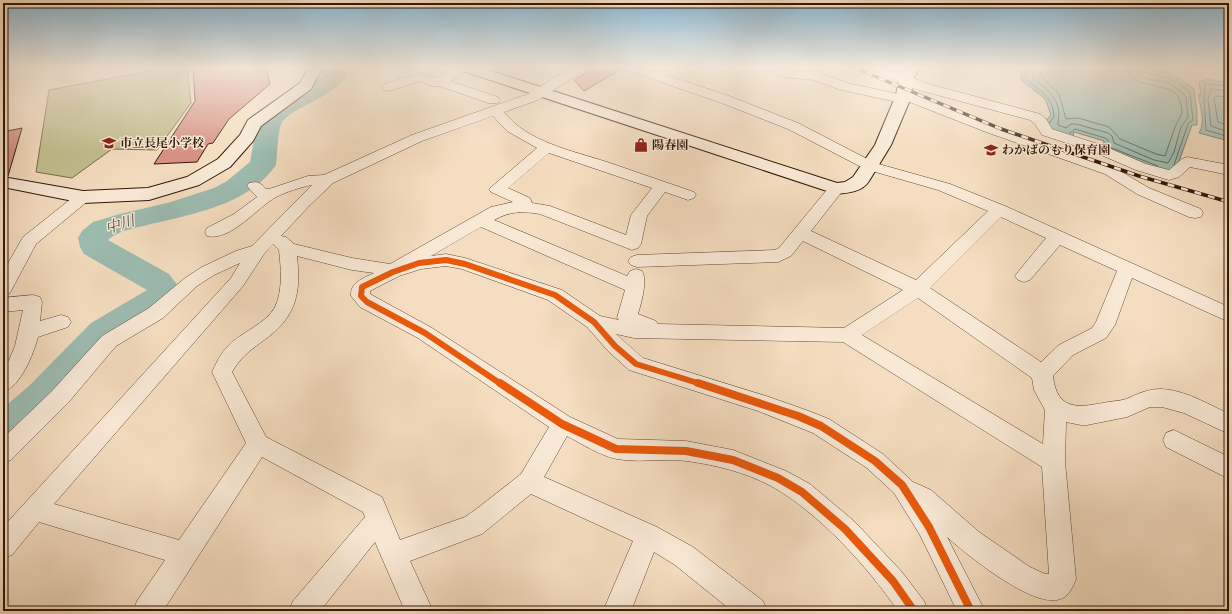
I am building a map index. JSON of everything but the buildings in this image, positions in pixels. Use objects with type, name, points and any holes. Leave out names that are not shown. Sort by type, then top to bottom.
[{"type":"street","points":[[3,182],[84,197],[149,194],[193,181],[224,163],[247,137],[254,123],[292,96]]},
{"type":"street","points":[[472,96],[494,105],[501,119],[512,129],[528,139],[547,147],[688,195]]},
{"type":"street","points":[[419,611],[378,520],[373,505],[258,444],[222,372],[235,352],[274,322],[282,313],[288,298],[291,281],[280,242],[303,202],[327,180],[417,138],[494,105],[535,96]]},
{"type":"street","points":[[553,96],[836,188],[850,187],[860,181],[883,145],[902,96]]},
{"type":"street","points":[[714,96],[793,126],[870,166],[944,187],[999,210],[1229,315]]},
{"type":"street","points":[[927,96],[991,129],[1110,171],[1164,202],[1195,213]]},
{"type":"street","points":[[955,96],[1035,117],[1041,122],[1047,132],[1098,149],[1160,173],[1174,174],[1187,162],[1229,170]]},
{"type":"street","points":[[524,206],[524,202],[497,190],[547,147]]},
{"type":"street","points":[[213,232],[240,218],[270,194],[308,181],[327,180]]},
{"type":"street","points":[[662,185],[639,215],[632,244],[637,261],[635,287],[627,318],[664,331]]},
{"type":"street","points":[[255,186],[261,193],[270,194]]},
{"type":"street","points":[[637,261],[778,256],[785,252],[836,188]]},
{"type":"street","points":[[3,288],[29,241],[84,197]]},
{"type":"street","points":[[632,244],[544,210],[524,206],[506,208],[480,220],[362,287],[359,292],[360,297],[367,302],[425,333],[562,424],[616,449],[686,451],[733,460],[778,478],[802,492],[845,529],[893,581],[914,611]]},
{"type":"street","points":[[847,335],[918,290],[999,210]]},
{"type":"street","points":[[480,220],[635,287]]},
{"type":"street","points":[[801,233],[918,290],[1042,374]]},
{"type":"street","points":[[1024,276],[1057,237]]},
{"type":"street","points":[[3,453],[60,397],[109,341],[156,313],[191,282],[208,271],[242,255],[280,242],[352,264],[392,271],[420,263],[446,260],[465,264],[555,295],[594,322],[615,346],[636,364],[706,385],[798,416],[821,426],[851,444],[875,461],[902,485],[922,498],[970,541],[1021,576],[1044,587],[1057,587],[1063,578],[1053,462],[1056,407]]},
{"type":"street","points":[[3,546],[34,509],[237,282],[258,250]]},
{"type":"street","points":[[1127,268],[1105,325],[1099,333],[1066,350],[1042,374],[1042,386],[1047,398],[1056,407],[1069,414],[1082,416],[1130,407],[1140,401],[1152,398],[1166,399],[1200,410],[1229,426]]},
{"type":"street","points":[[3,305],[33,302],[31,332],[22,359],[6,377]]},
{"type":"street","points":[[31,332],[62,322]]},
{"type":"street","points":[[594,322],[634,331],[847,335],[1053,462]]},
{"type":"street","points":[[394,555],[473,526],[528,482],[562,424]]},
{"type":"street","points":[[1174,440],[1229,469]]},
{"type":"street","points":[[146,611],[258,444]]},
{"type":"street","points":[[528,482],[648,535],[684,556],[753,611]]},
{"type":"street","points":[[902,485],[930,527],[971,611]]},
{"type":"street","points":[[34,509],[185,554]]},
{"type":"street","points":[[303,611],[378,520]]},
{"type":"street","points":[[617,611],[648,535]]},
{"type":"shaded area","points":[[48,96],[190,96],[191,103],[157,150],[112,149],[72,178],[36,172]]},
{"type":"water","points":[[1041,96],[1195,96],[1197,125],[1192,125],[1177,167],[1174,170],[1163,172],[1103,148],[1104,141],[1074,132],[1072,139],[1054,133],[1044,122],[1051,115]]},
{"type":"water","points":[[1198,96],[1229,96],[1229,141],[1199,133],[1202,124]]},
{"type":"waterway","name":"中川","points":[[3,431],[42,397],[103,332],[158,298],[165,290],[158,282],[95,247],[93,238],[103,229],[120,223],[178,209],[224,194],[237,187],[263,165],[269,123],[282,109],[307,96]]},
{"type":"railway","points":[[921,96],[1001,129],[1139,176],[1229,202]]},
{"type":"cycle path","points":[[914,611],[893,581],[872,557],[845,529],[802,492],[778,478],[733,460],[686,451],[616,449],[562,424],[425,333],[367,302],[361,296],[360,292],[362,287],[393,272],[419,263],[446,260],[465,264],[555,295],[594,322],[615,346],[636,364],[766,405],[821,426],[875,461],[902,485],[929,527],[971,611]]},
{"type":"place","name":"市立長尾小学校","points":[[109,143]]},
{"type":"place","name":"陽春園","points":[[641,145]]},
{"type":"place","name":"わかばのもり保育園","points":[[991,150]]}]
